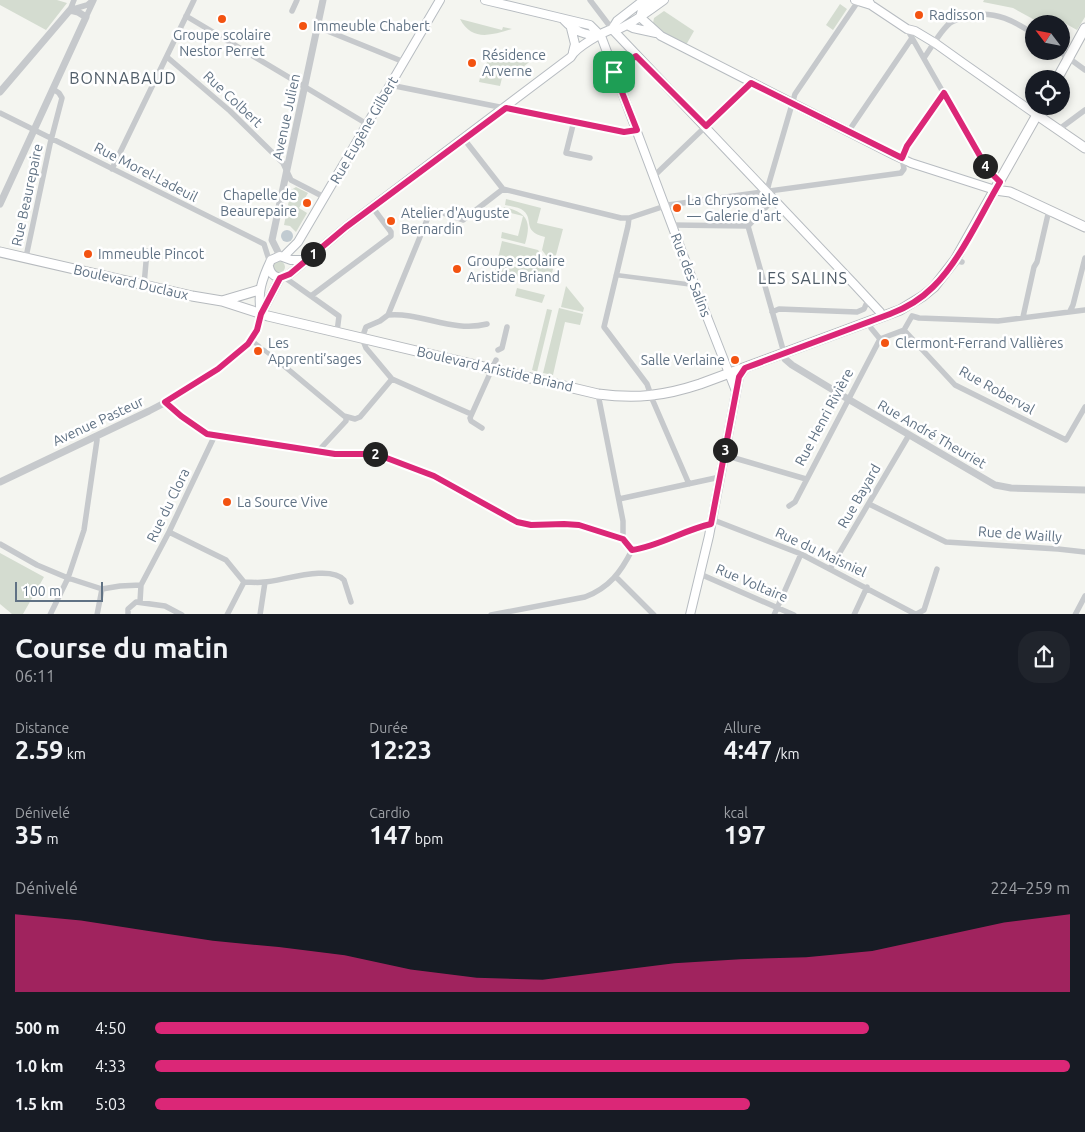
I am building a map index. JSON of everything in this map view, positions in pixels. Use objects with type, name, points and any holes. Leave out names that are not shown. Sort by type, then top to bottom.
[{"type":"main road","name":"Rue Eugène Gilbert","points":[[284,257],[298,242],[440,0]]},
{"type":"main road","points":[[485,0],[590,25],[601,36]]},
{"type":"main road","points":[[572,54],[577,55],[590,46],[592,41],[612,29],[616,21],[644,0]]},
{"type":"main road","points":[[640,17],[642,10],[654,0]]},
{"type":"main road","points":[[612,29],[619,29],[627,25],[664,0]]},
{"type":"main road","points":[[857,0],[870,2],[907,29],[935,43],[1085,148]]},
{"type":"main road","points":[[640,17],[657,34]]},
{"type":"main road","points":[[564,20],[571,28],[585,35],[601,36]]},
{"type":"main road","points":[[627,25],[657,34],[912,163],[995,190],[1010,192],[1085,227]]},
{"type":"main road","points":[[269,265],[271,274],[284,276],[506,108],[572,54],[575,44],[571,28]]},
{"type":"main road","points":[[1070,56],[1085,28]]},
{"type":"main road","points":[[612,29],[767,191],[880,312],[882,318]]},
{"type":"main road","name":"Rue des Salins","points":[[601,36],[694,285],[736,391]]},
{"type":"main road","name":"Boulevard Aristide Briand","points":[[261,314],[362,338],[494,365],[598,394],[624,397],[652,396],[680,391],[882,318],[908,306],[934,287],[958,261],[1037,116]]},
{"type":"main road","points":[[1000,182],[1010,192]]},
{"type":"main road","name":"Boulevard Duclaux","points":[[0,252],[222,302],[261,314]]},
{"type":"main road","points":[[261,314],[259,290],[269,265],[274,258],[284,257],[306,260]]},
{"type":"main road","points":[[261,314],[291,268],[284,257]]},
{"type":"main road","points":[[222,302],[259,290]]},
{"type":"main road","points":[[690,614],[711,524],[739,377],[745,368]]},
{"type":"street","points":[[0,92],[70,10],[74,0]]},
{"type":"street","points":[[70,10],[87,5],[94,0]]},
{"type":"street","points":[[0,204],[94,0]]},
{"type":"street","points":[[112,169],[194,0]]},
{"type":"street","points":[[292,11],[297,0]]},
{"type":"street","name":"Avenue Julien","points":[[272,240],[324,0]]},
{"type":"street","points":[[590,0],[612,29]]},
{"type":"street","points":[[672,225],[748,226],[768,205],[767,191],[795,94],[857,0]]},
{"type":"street","points":[[70,10],[86,16]]},
{"type":"street","points":[[924,58],[950,23],[968,16],[994,14],[1009,19],[1025,29]]},
{"type":"street","points":[[186,16],[367,124]]},
{"type":"street","points":[[318,29],[325,30],[404,62]]},
{"type":"street","points":[[907,29],[988,170],[1000,182]]},
{"type":"street","points":[[848,132],[912,38]]},
{"type":"street","points":[[905,50],[918,48]]},
{"type":"street","points":[[614,72],[636,56]]},
{"type":"street","name":"Rue Colbert","points":[[167,57],[230,111],[283,164],[292,180],[324,197]]},
{"type":"street","points":[[1070,59],[1085,70]]},
{"type":"street","points":[[654,176],[751,83]]},
{"type":"street","points":[[390,85],[624,132],[637,130]]},
{"type":"street","name":"Rue Beaurepaire","points":[[26,257],[62,98],[59,92],[53,90]]},
{"type":"street","points":[[904,169],[902,158],[907,146],[944,93]]},
{"type":"street","points":[[1058,130],[1085,110]]},
{"type":"street","name":"Rue Morel-Ladeuil","points":[[0,113],[264,244]]},
{"type":"street","points":[[574,121],[566,153],[590,158]]},
{"type":"street","points":[[464,139],[503,189],[621,218],[629,218],[665,205],[895,174],[901,172],[912,163]]},
{"type":"street","points":[[471,414],[392,379],[366,348],[362,338],[366,327],[388,315],[429,215],[437,211],[463,220],[503,189]]},
{"type":"street","points":[[311,296],[391,236],[391,232],[372,208]]},
{"type":"street","points":[[1023,318],[1049,210]]},
{"type":"street","points":[[629,218],[604,327],[647,384],[688,484]]},
{"type":"street","points":[[748,226],[784,353]]},
{"type":"street","points":[[269,265],[264,244],[272,240],[284,257]]},
{"type":"street","points":[[144,285],[147,252]]},
{"type":"street","points":[[1070,312],[1085,258]]},
{"type":"street","points":[[616,274],[694,285]]},
{"type":"street","points":[[284,276],[339,316],[338,332]]},
{"type":"street","points":[[772,312],[779,309],[857,312],[864,309],[868,300]]},
{"type":"street","points":[[869,322],[871,328],[880,339],[904,330],[913,312],[908,306]]},
{"type":"street","points":[[912,316],[988,321],[1085,310]]},
{"type":"street","name":"Avenue Pasteur","points":[[0,482],[165,402],[218,369],[252,340],[261,314]]},
{"type":"street","points":[[388,315],[400,314],[458,326],[487,324]]},
{"type":"street","points":[[498,350],[502,348],[507,327]]},
{"type":"street","name":"Rue Roberval","points":[[904,330],[955,384],[1066,440],[1085,407]]},
{"type":"street","name":"Rue Henri Rivière","points":[[789,506],[794,502],[880,339]]},
{"type":"street","points":[[252,340],[259,346]]},
{"type":"street","points":[[264,350],[346,418],[355,419],[360,417],[392,379]]},
{"type":"street","name":"Rue André Theuriet","points":[[784,353],[784,359],[788,362],[998,486],[1085,490]]},
{"type":"street","points":[[482,428],[471,421],[471,414],[494,365]]},
{"type":"street","points":[[598,394],[619,499],[623,539]]},
{"type":"street","points":[[165,402],[200,430],[215,435],[335,454],[376,454],[434,476],[517,522],[531,525],[571,524],[623,539],[632,550]]},
{"type":"street","points":[[320,452],[321,448],[346,421],[346,418]]},
{"type":"street","name":"Rue du Clora","points":[[141,585],[169,532],[215,435]]},
{"type":"street","name":"Rue Bayard","points":[[830,569],[909,435]]},
{"type":"street","points":[[50,614],[68,578],[84,530],[96,436]]},
{"type":"street","points":[[724,455],[806,479]]},
{"type":"street","points":[[619,499],[720,477]]},
{"type":"street","name":"Rue de Wailly","points":[[869,504],[941,541],[1058,548],[1085,552]]},
{"type":"street","name":"Rue du Maisniel","points":[[711,524],[716,522],[801,554],[916,614]]},
{"type":"street","points":[[632,550],[643,548],[695,527],[711,524]]},
{"type":"street","points":[[169,532],[226,560],[244,582]]},
{"type":"street","points":[[0,544],[37,565],[102,589],[141,585],[140,602]]},
{"type":"street","points":[[490,614],[585,597],[596,593],[616,578],[632,550]]},
{"type":"street","points":[[774,614],[801,554]]},
{"type":"street","points":[[916,614],[924,610],[937,569]]},
{"type":"street","name":"Rue Voltaire","points":[[700,574],[794,614]]},
{"type":"street","points":[[244,582],[265,582],[295,576],[336,575],[344,580],[351,602]]},
{"type":"street","points":[[616,578],[654,614]]},
{"type":"street","points":[[227,614],[244,582]]},
{"type":"street","points":[[260,614],[265,582]]},
{"type":"street","points":[[854,614],[867,588]]},
{"type":"street","points":[[97,614],[102,589]]},
{"type":"street","points":[[1075,614],[1085,596]]},
{"type":"street","points":[[128,614],[128,609],[136,602],[140,602],[165,606],[179,614]]},
{"type":"shaded area","points":[[0,0],[57,0],[67,3],[46,30],[0,5]]},
{"type":"shaded area","points":[[984,0],[1085,0],[1085,17],[1077,30],[1070,26],[1070,15],[1026,15],[1013,8],[983,2]]},
{"type":"shaded area","points":[[840,4],[847,9],[833,30],[826,25]]},
{"type":"shaded area","points":[[664,11],[694,31],[686,45],[666,35],[653,23],[654,18]]},
{"type":"shaded area","points":[[460,19],[502,30],[503,27],[512,29],[490,35],[476,34],[470,31]]},
{"type":"shaded area","points":[[513,50],[533,54],[533,59],[512,76],[503,74],[500,86],[479,82],[484,68],[490,60],[499,54]]},
{"type":"shaded area","points":[[296,187],[308,193],[299,208],[307,213],[296,232],[290,226],[284,225],[291,190]]},
{"type":"shaded area","points":[[506,199],[541,208],[537,223],[563,229],[555,259],[548,258],[542,250],[545,237],[537,234],[530,228],[528,216],[521,209],[505,205]]},
{"type":"shaded area","points":[[504,207],[518,212],[523,215],[526,219],[528,229],[525,244],[501,238],[502,232],[518,236],[523,216],[503,211]]},
{"type":"shaded area","points":[[289,230],[292,231],[292,241],[285,242],[282,241],[281,234],[282,231]]},
{"type":"shaded area","points":[[502,241],[538,250],[553,269],[549,284],[495,271]]},
{"type":"shaded area","points":[[277,261],[281,261],[285,267],[281,273],[277,273],[273,269],[273,265]]},
{"type":"shaded area","points":[[566,286],[584,308],[583,312],[561,307]]},
{"type":"shaded area","points":[[517,288],[545,295],[542,303],[515,296]]},
{"type":"shaded area","points":[[559,308],[583,314],[580,325],[565,322],[553,375],[543,373]]},
{"type":"shaded area","points":[[547,309],[552,310],[537,372],[532,370]]},
{"type":"shaded area","points":[[0,553],[44,577],[23,614],[12,614],[0,604]]},
{"type":"place","name":"Radisson","points":[[919,15]]},
{"type":"place","name":"Groupe scolaire Nestor Perret","points":[[222,19]]},
{"type":"place","name":"Immeuble Chabert","points":[[303,26]]},
{"type":"place","name":"Résidence Arverne","points":[[472,63]]},
{"type":"place","name":"Chapelle de Beaurepaire","points":[[307,203]]},
{"type":"place","name":"La Chrysomèle — Galerie d'art","points":[[677,208]]},
{"type":"place","name":"Atelier d'Auguste Bernardin","points":[[391,221]]},
{"type":"place","name":"Immeuble Pincot","points":[[88,254]]},
{"type":"place","name":"Groupe scolaire Aristide Briand","points":[[457,269]]},
{"type":"place","name":"Clermont-Ferrand Vallières","points":[[885,343]]},
{"type":"place","name":"Les Apprenti’sages","points":[[258,351]]},
{"type":"place","name":"Salle Verlaine","points":[[735,360]]},
{"type":"place","name":"La Source Vive","points":[[227,502]]},
{"type":"district","name":"BONNABAUD","points":[[123,78]]},
{"type":"district","name":"LES SALINS","points":[[803,278]]},
{"type":"route","points":[[636,56],[706,126],[751,83],[902,158],[907,146],[944,93],[988,170],[1000,182],[955,260],[934,287],[924,296],[890,314],[745,368],[739,377],[711,524],[695,527],[643,548],[632,550],[623,539],[579,525],[531,525],[517,522],[434,476],[376,454],[335,454],[207,434],[165,402],[218,369],[248,344],[257,330],[261,314],[280,278],[290,274],[346,227],[506,108],[624,132],[637,130],[614,72],[636,56]]}]
